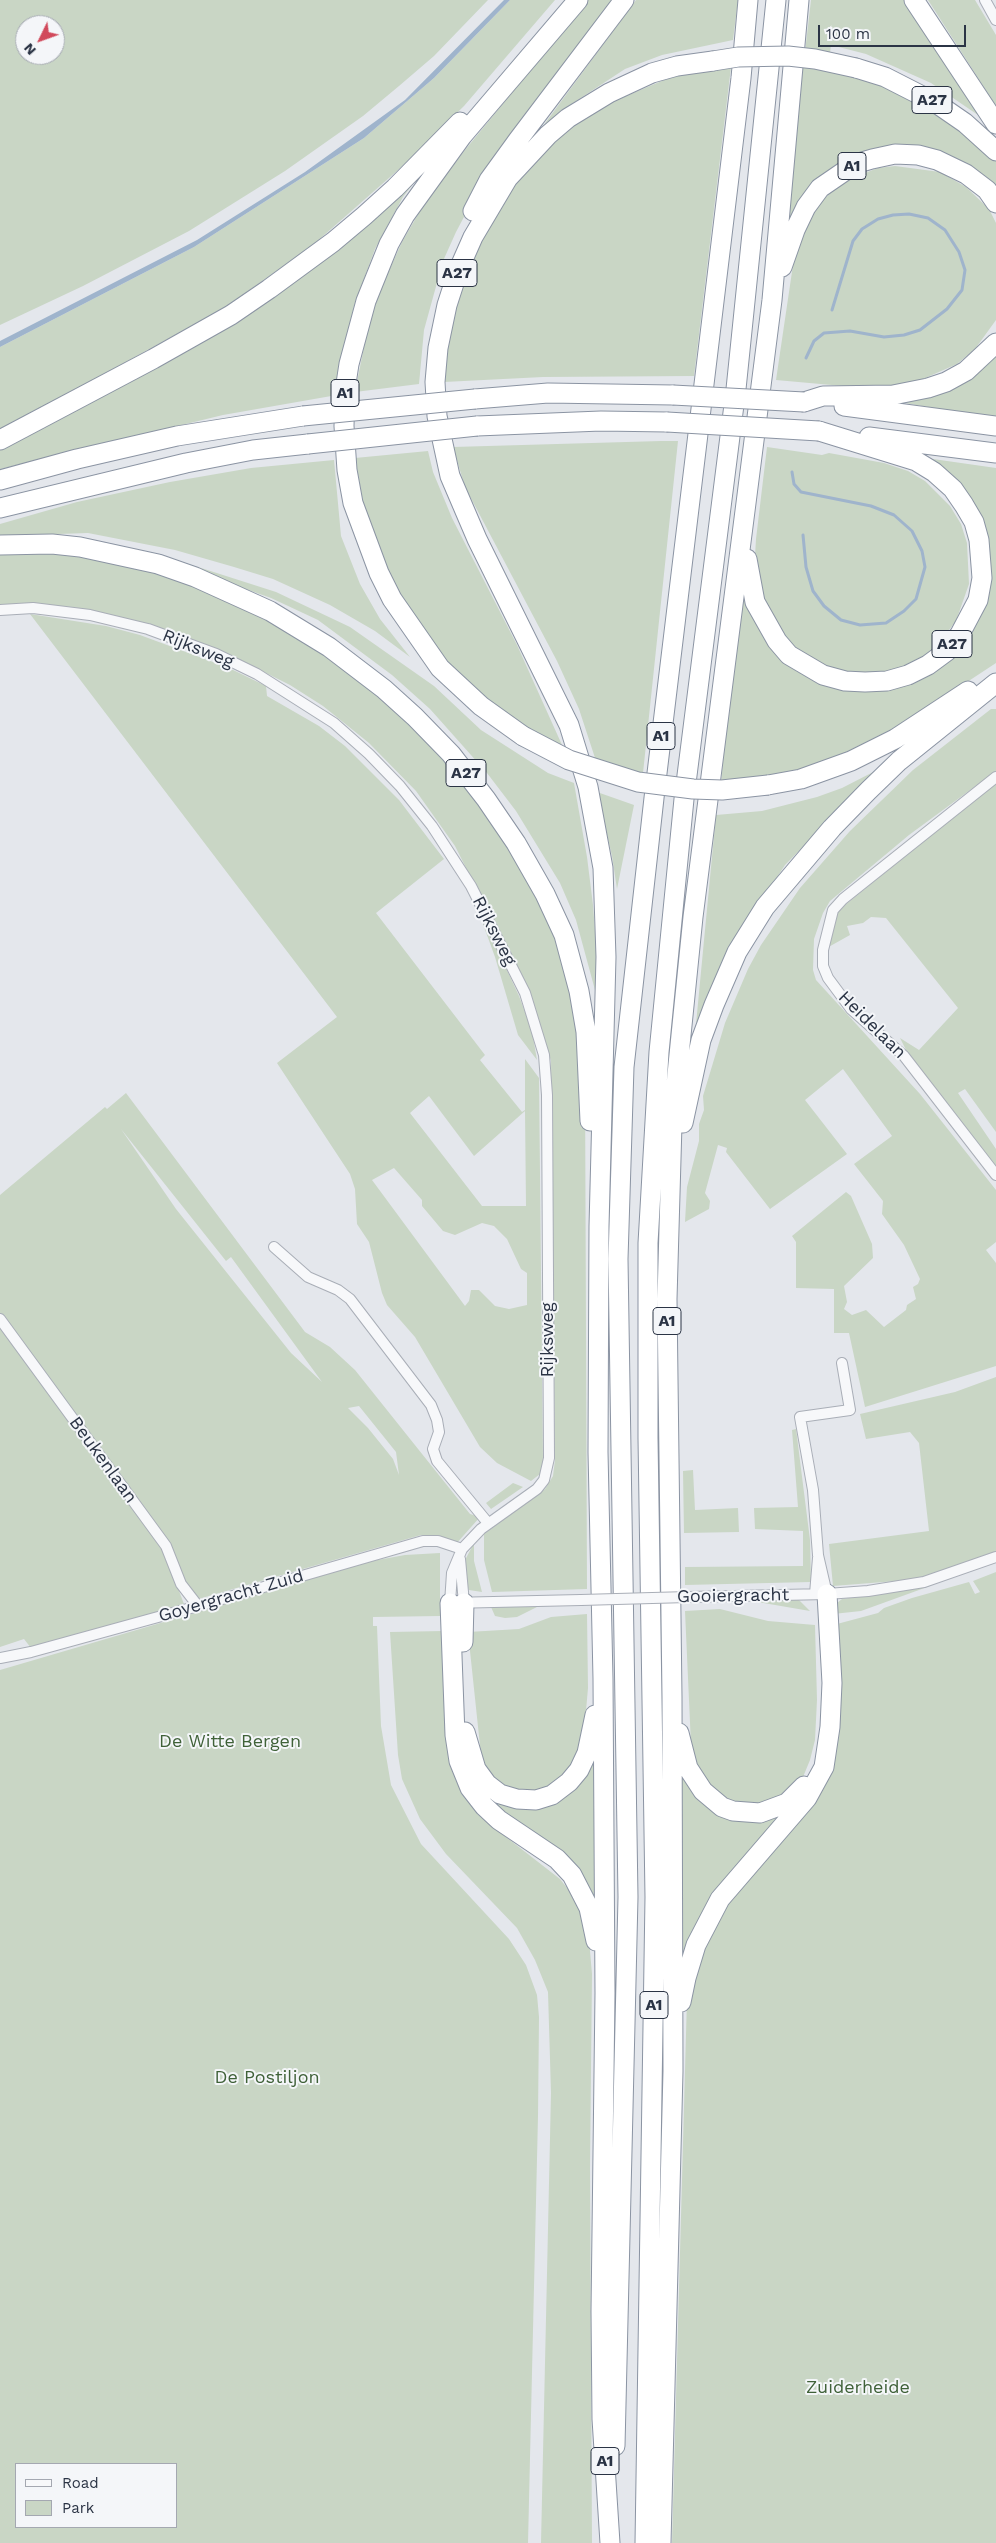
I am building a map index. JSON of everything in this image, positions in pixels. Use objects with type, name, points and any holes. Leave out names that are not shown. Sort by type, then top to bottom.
[{"type":"highway","name":"A1","points":[[578,0],[462,136],[434,174],[389,244],[374,277],[356,335],[345,390],[344,426],[347,470],[353,503],[378,574],[392,599],[440,668],[481,706],[523,736],[569,760],[638,782],[703,790],[768,786],[801,779],[851,761],[895,739],[996,672]]},
{"type":"highway","name":"A1","points":[[611,2543],[601,2380],[605,1993],[603,1679],[598,1452],[599,1226],[606,957],[603,868],[588,787],[569,725],[510,606],[477,550],[447,482],[438,453],[431,417],[430,390],[433,343],[444,282],[455,251],[489,180],[624,0]]},
{"type":"highway","name":"A1","points":[[611,2543],[620,2311],[628,1897],[618,1259],[624,1067],[654,798],[740,88],[748,0]]},
{"type":"highway","name":"A1","points":[[645,2543],[655,1897],[648,1438],[648,1243],[659,1052],[684,799],[736,389],[776,0]]},
{"type":"highway","name":"A1","points":[[661,2543],[673,2070],[672,1698],[667,1299],[672,1124],[694,917],[772,300],[800,0]]},
{"type":"highway","name":"A27","points":[[914,0],[936,36],[996,124]]},
{"type":"highway","name":"A27","points":[[510,606],[450,476],[437,416],[435,382],[438,348],[446,305],[472,237],[498,192],[529,154],[555,129],[588,105],[631,82],[677,66],[738,57],[788,56],[815,59],[885,77],[936,102],[966,123],[996,151]]},
{"type":"highway","name":"A1","points":[[0,440],[96,391],[222,320],[304,264],[395,188],[475,106],[525,62]]},
{"type":"highway","name":"A1","points":[[736,389],[757,293],[792,73]]},
{"type":"highway","name":"A1","points":[[772,300],[795,230],[806,207],[820,188],[855,164],[895,154],[918,155],[937,160],[966,174],[987,190],[996,203]]},
{"type":"highway","points":[[817,401],[893,395],[928,388],[966,371],[996,343]]},
{"type":"highway","points":[[0,480],[77,458],[177,436],[303,416],[548,393],[672,395],[817,401],[996,426]]},
{"type":"highway","name":"A27","points":[[0,508],[186,463],[253,450],[477,426],[601,421],[667,422],[819,431],[996,453]]},
{"type":"highway","name":"A27","points":[[744,528],[748,578],[755,602],[777,641],[789,654],[805,666],[845,681],[887,681],[928,665],[947,650],[960,634],[978,600],[982,578],[979,540],[974,522],[953,489],[934,472],[916,461],[819,431]]},
{"type":"highway","name":"A27","points":[[0,545],[52,544],[121,554],[158,564],[233,593],[297,627],[351,663],[402,706],[451,754],[516,842],[545,894],[564,935],[579,992],[586,1032],[590,1147],[599,1226]]},
{"type":"highway","name":"A1","points":[[670,1180],[701,1040],[737,952],[765,907],[832,828],[868,791],[899,761],[996,683]]},
{"type":"highway","name":"A1","points":[[672,1698],[688,1768],[703,1791],[722,1807],[742,1813],[760,1813],[787,1803],[807,1783],[818,1756],[823,1685],[821,1594]]},
{"type":"highway","name":"A1","points":[[673,2070],[678,2048],[686,1978],[706,1923],[733,1882],[772,1840],[807,1798],[824,1767],[830,1727],[832,1683],[821,1594]]},
{"type":"highway","name":"A1","points":[[457,1603],[453,1706],[459,1761],[470,1788],[484,1806],[499,1820],[557,1859],[582,1889],[593,1925],[605,1993]]},
{"type":"highway","name":"A1","points":[[457,1603],[462,1628],[464,1726],[468,1748],[476,1768],[487,1784],[500,1794],[517,1799],[536,1800],[552,1795],[569,1782],[579,1770],[587,1753],[603,1679]]},
{"type":"street","points":[[985,0],[996,20]]},
{"type":"street","name":"Rijksweg","points":[[0,610],[33,608],[80,613],[148,629],[216,654],[257,674],[334,723],[369,754],[400,786],[432,826],[471,886],[525,993],[536,1021],[544,1054],[547,1095],[549,1458],[544,1480],[536,1489],[491,1520]]},
{"type":"street","name":"Heidelaan","points":[[996,777],[843,899],[833,910],[823,950],[824,966],[828,978],[851,1009],[904,1056],[996,1175]]},
{"type":"street","points":[[274,1246],[308,1277],[338,1290],[350,1299],[431,1405],[439,1432],[434,1449],[437,1461],[491,1520],[461,1552],[452,1573],[457,1603]]},
{"type":"street","name":"Beukenlaan","points":[[0,1319],[166,1546],[181,1584],[198,1606]]},
{"type":"street","points":[[821,1594],[813,1490],[800,1417],[850,1410],[842,1363]]},
{"type":"street","name":"Goyergracht Zuid","points":[[0,1658],[31,1652],[198,1606],[423,1541],[438,1541],[461,1552]]},
{"type":"street","name":"Gooiergracht","points":[[457,1603],[821,1594],[924,1582],[996,1557]]},
{"type":"green space","points":[[0,0],[488,0],[434,56],[363,116],[285,171],[189,231],[83,286],[0,325]]},
{"type":"green space","points":[[510,0],[555,0],[464,106],[406,163],[314,244],[226,307],[0,431],[0,347],[194,247],[364,138],[434,78]]},
{"type":"green space","points":[[588,0],[617,0],[483,181],[456,232],[443,261],[424,330],[419,384],[355,392],[369,322],[382,286],[402,242],[427,199]]},
{"type":"green space","points":[[636,0],[738,0],[733,40],[662,55],[625,69],[570,105],[543,126]]},
{"type":"green space","points":[[811,0],[906,0],[978,115],[931,83],[866,54],[831,45],[828,69],[856,76],[910,97],[983,146],[996,160],[996,194],[938,152],[842,165],[783,242]]},
{"type":"green space","points":[[928,0],[975,0],[996,35],[996,106]]},
{"type":"green space","points":[[731,67],[694,376],[543,377],[444,382],[445,356],[451,320],[463,279],[489,222],[521,170],[586,113],[664,80],[691,72]]},
{"type":"green space","points":[[895,166],[940,172],[966,187],[989,209],[996,223],[996,320],[975,349],[957,364],[914,383],[893,387],[865,388],[776,380],[793,265],[810,213],[834,189],[849,179],[878,168]]},
{"type":"green space","points":[[416,180],[403,197],[375,249],[354,306],[342,358],[337,395],[223,415],[0,469],[0,450],[126,383]]},
{"type":"green space","points":[[996,347],[996,419],[888,400]]},
{"type":"green space","points":[[678,441],[643,773],[596,761],[579,709],[557,661],[465,487],[453,447]]},
{"type":"green space","points":[[767,447],[822,455],[829,453],[884,463],[908,471],[925,481],[950,506],[961,524],[967,543],[969,584],[956,621],[934,649],[919,661],[890,673],[854,674],[833,670],[796,650],[765,610],[754,573]]},
{"type":"green space","points":[[428,451],[433,472],[452,518],[517,645],[562,745],[525,728],[499,712],[445,662],[394,591],[366,518],[355,458]]},
{"type":"green space","points":[[905,455],[996,468],[996,663],[885,736],[797,775],[721,783],[732,666],[744,580],[792,663],[890,687],[975,622],[977,516]]},
{"type":"green space","points":[[334,460],[341,536],[360,584],[380,619],[410,657],[375,631],[330,605],[273,579],[234,567],[175,550],[88,533],[0,536],[0,524],[77,502],[170,482],[251,468]]},
{"type":"green space","points":[[0,550],[116,557],[258,609],[382,693],[479,793],[561,931],[585,1077],[587,1589],[492,1592],[484,1560],[484,1534],[545,1489],[553,1476],[555,1460],[551,1061],[532,999],[455,846],[416,791],[369,743],[323,706],[290,685],[230,655],[191,639],[133,620],[73,607],[0,604]]},
{"type":"green space","points":[[173,559],[276,592],[350,627],[434,686],[481,730],[548,773],[574,783],[593,905],[597,957],[595,990],[576,920],[560,883],[516,811],[487,773],[430,709],[392,675],[318,620],[271,598],[172,563]]},
{"type":"green space","points":[[30,614],[106,626],[140,635],[229,668],[266,686],[267,696],[319,726],[345,746],[399,800],[444,859],[376,913],[485,1055],[480,1060],[522,1112],[525,1110],[525,1059],[539,1078],[543,1462],[540,1474],[531,1481],[497,1463],[480,1447],[415,1337],[387,1305],[382,1293],[369,1242],[357,1224],[355,1189],[350,1174],[277,1063],[337,1017]],"holes":[[[429,1096],[474,1156],[525,1111],[526,1206],[482,1206],[410,1113]],[[394,1168],[422,1200],[422,1206],[443,1231],[455,1235],[482,1223],[494,1226],[507,1239],[521,1269],[527,1273],[527,1305],[509,1309],[495,1306],[479,1290],[471,1290],[469,1301],[465,1306],[372,1180]]]},
{"type":"green space","points":[[991,709],[996,709],[996,771],[909,835],[830,901],[823,913],[814,939],[813,970],[816,980],[920,1094],[996,1190],[996,1242],[986,1250],[996,1263],[996,1366],[865,1407],[849,1333],[834,1333],[834,1289],[796,1288],[796,1242],[792,1236],[846,1192],[851,1196],[872,1244],[873,1258],[844,1286],[847,1302],[844,1309],[852,1315],[866,1310],[884,1327],[906,1310],[907,1305],[916,1299],[913,1287],[918,1284],[920,1279],[904,1245],[882,1214],[883,1201],[854,1164],[892,1136],[843,1069],[805,1100],[847,1154],[770,1209],[726,1152],[727,1148],[718,1145],[705,1193],[710,1201],[709,1209],[685,1222],[687,1187],[699,1141],[699,1124],[704,1110],[703,1096],[725,1023],[748,969],[761,945],[800,888],[850,831],[913,770]]},
{"type":"green space","points":[[881,768],[785,865],[731,947],[696,1024],[716,815],[762,811],[817,797],[842,788]]},
{"type":"green space","points":[[996,783],[996,1132],[965,1089],[958,1093],[996,1149],[996,1167],[910,1058],[900,1038],[919,1050],[958,1008],[886,918],[871,917],[863,923],[847,926],[850,935],[825,949],[833,923],[840,909]]},
{"type":"green space","points":[[597,792],[634,805],[617,889],[612,856]]},
{"type":"green space","points":[[475,902],[519,996],[532,1031],[537,1060],[518,1035],[495,957]]},
{"type":"green space","points":[[126,1093],[305,1332],[330,1347],[355,1370],[470,1514],[480,1517],[456,1544],[421,1535],[195,1600],[189,1588],[179,1591],[184,1604],[31,1648],[24,1639],[0,1647],[0,1195],[105,1107],[107,1109]],"holes":[[[121,1129],[226,1261],[231,1257],[322,1382],[291,1353],[176,1209]],[[359,1406],[396,1452],[399,1475],[393,1459],[368,1428],[348,1408]]]},
{"type":"green space","points":[[996,1377],[996,1556],[947,1572],[909,1580],[833,1586],[829,1544],[929,1531],[919,1443],[910,1432],[866,1439],[860,1414],[955,1392]]},
{"type":"green space","points":[[796,1429],[810,1540],[811,1582],[685,1585],[685,1567],[803,1566],[803,1531],[755,1529],[754,1508],[798,1507],[792,1430]]},
{"type":"green space","points":[[693,1470],[695,1510],[738,1508],[739,1532],[684,1533],[683,1471]]},
{"type":"green space","points":[[513,1483],[523,1487],[491,1509],[486,1503]]},
{"type":"green space","points":[[474,1543],[474,1561],[482,1592],[469,1590],[465,1581],[464,1562]]},
{"type":"green space","name":"De Postiljon","points":[[440,1553],[440,1616],[373,1617],[373,1626],[377,1626],[381,1726],[391,1785],[421,1844],[509,1939],[526,1965],[537,1995],[539,2017],[538,2116],[528,2543],[0,2543],[0,1670],[372,1561],[405,1555]]},
{"type":"green space","name":"Zuiderheide","points":[[996,1572],[996,2543],[672,2543],[687,1998],[709,1934],[736,1890],[819,1790],[837,1624],[878,1613],[884,1608],[912,1598],[969,1582],[975,1594],[980,1592],[973,1581]]},
{"type":"green space","points":[[930,1586],[861,1611],[833,1614],[837,1603],[842,1599]]},
{"type":"green space","points":[[797,1598],[810,1611],[746,1600]]},
{"type":"green space","points":[[541,1605],[517,1617],[505,1618],[495,1616],[491,1607]]},
{"type":"green space","points":[[720,1609],[768,1621],[815,1625],[817,1700],[815,1740],[810,1760],[803,1777],[792,1790],[757,1807],[726,1801],[704,1781],[691,1745],[685,1611]]},
{"type":"green space","points":[[587,1614],[588,1688],[585,1722],[577,1758],[555,1785],[532,1795],[500,1788],[486,1769],[481,1755],[468,1632],[519,1629],[551,1617]]},
{"type":"green space","points":[[443,1631],[447,1748],[456,1781],[470,1803],[488,1823],[560,1879],[578,1902],[588,1928],[592,1974],[590,2168],[592,2543],[541,2543],[551,2093],[548,1992],[535,1960],[517,1928],[446,1854],[420,1819],[402,1779],[398,1755],[390,1632]]},
{"type":"green space","points":[[594,1756],[594,1903],[500,1814],[482,1791],[520,1808]]},
{"type":"green space","points":[[682,1759],[717,1809],[794,1803],[763,1841],[682,1980]]},
{"type":"water","points":[[504,0],[510,0],[434,78],[364,138],[194,247],[0,347],[0,341],[197,240],[305,172],[405,100]]},
{"type":"waterway","points":[[806,358],[814,341],[824,333],[850,331],[884,337],[904,335],[920,330],[947,309],[962,290],[965,270],[959,252],[945,230],[928,218],[909,214],[893,215],[878,219],[862,229],[853,241],[832,310]]},
{"type":"waterway","points":[[792,472],[794,484],[801,492],[871,506],[894,515],[912,531],[922,551],[925,567],[916,599],[904,611],[886,623],[860,625],[841,620],[824,606],[813,591],[806,567],[803,535]]},
{"type":"park label","name":"De Witte Bergen","points":[[230,1742]]}]
